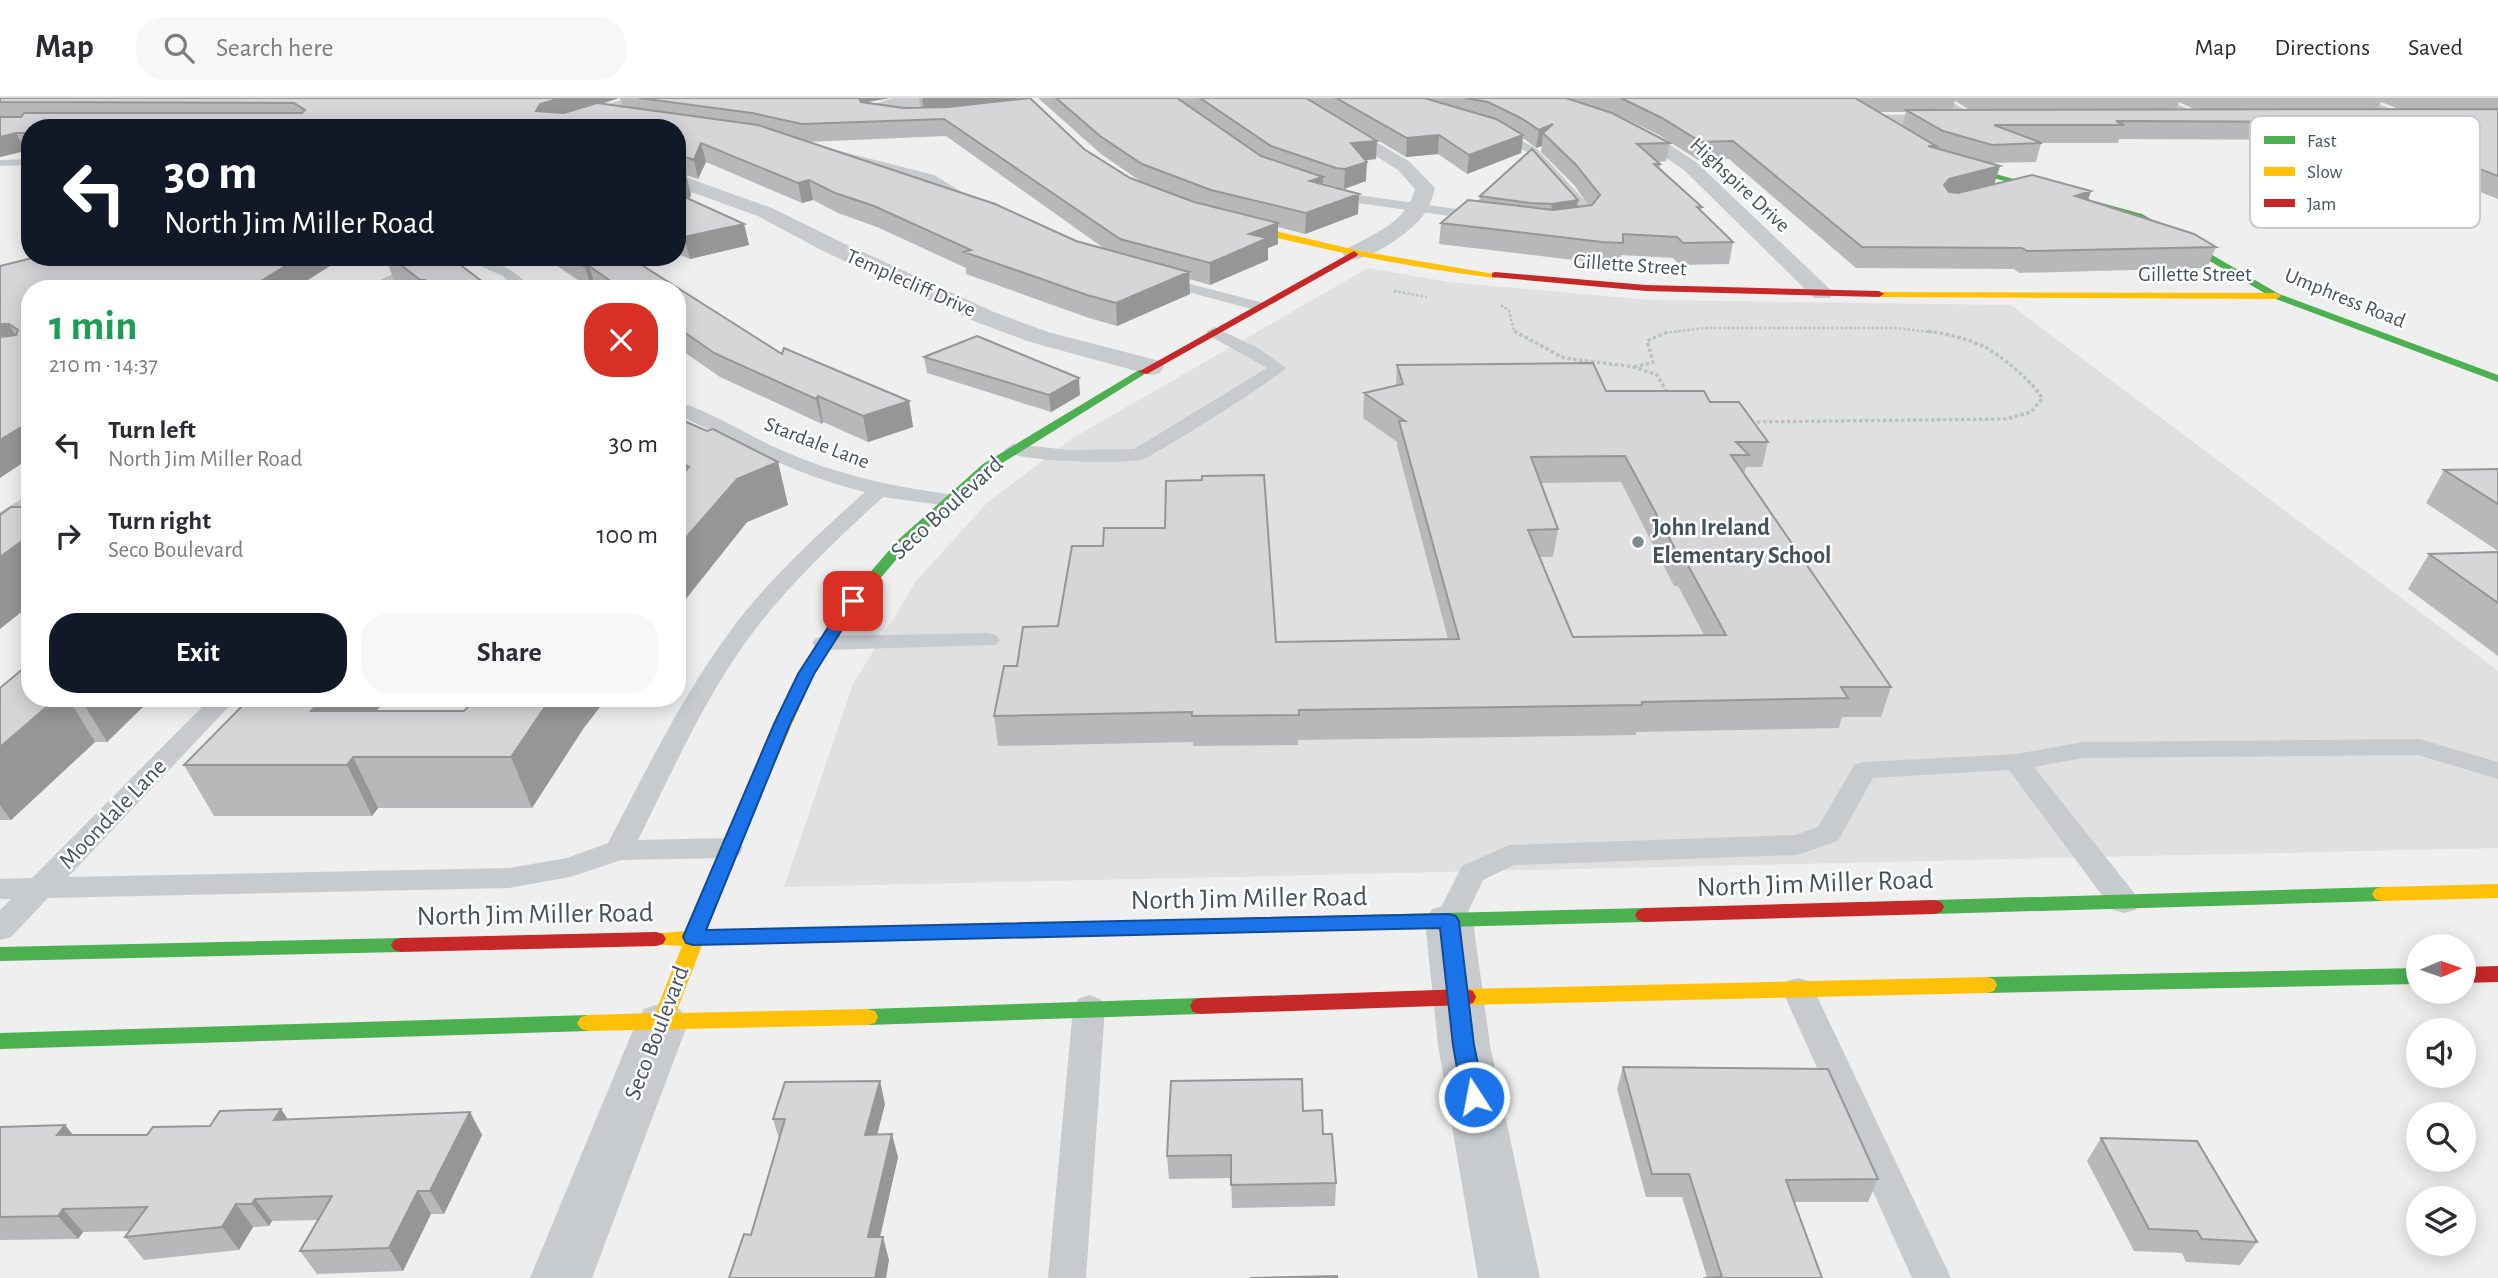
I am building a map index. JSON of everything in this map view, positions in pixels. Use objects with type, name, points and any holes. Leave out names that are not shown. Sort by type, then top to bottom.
[{"type":"street","points":[[580,119],[643,98]]},
{"type":"street","points":[[1293,99],[1318,98]]},
{"type":"street","name":"Highspire Drive","points":[[1537,98],[1594,113],[1670,152],[1690,166],[1822,293]]},
{"type":"street","points":[[1293,99],[1417,176],[1425,188],[1419,208]]},
{"type":"street","points":[[1866,116],[1982,120]]},
{"type":"street","points":[[1866,116],[1894,135]]},
{"type":"street","points":[[2165,119],[2210,119]]},
{"type":"street","name":"Umphress Road","points":[[1931,156],[2138,216],[2276,296],[2498,379]]},
{"type":"street","name":"Templecliff Drive","points":[[686,183],[765,212],[831,246],[985,317],[1039,337],[1151,367]]},
{"type":"street","points":[[1989,195],[2027,185]]},
{"type":"street","name":"Seco Boulevard","points":[[561,1278],[662,1023],[693,937],[782,724],[824,643],[853,601],[903,543],[987,467],[1151,367],[1354,254],[1405,223],[1419,208]]},
{"type":"street","name":"Gillette Street","points":[[1209,218],[1354,254],[1455,271],[1664,290],[2276,296]]},
{"type":"street","name":"North Jim Miller Road","points":[[0,954],[1449,921],[2498,891]]},
{"type":"street","points":[[1449,921],[1464,1045],[1509,1278]]},
{"type":"street","points":[[2476,975],[2498,974]]},
{"type":"street","points":[[0,1041],[1458,997],[2406,976]]},
{"type":"lane","points":[[1938,98],[1982,120]]},
{"type":"lane","points":[[2157,98],[2210,119]]},
{"type":"lane","points":[[2355,98],[2407,116]]},
{"type":"lane","points":[[596,114],[623,117]]},
{"type":"lane","points":[[1477,122],[1533,151],[1584,207],[1588,215],[1584,220],[1560,224]]},
{"type":"lane","points":[[820,149],[930,178],[984,209]]},
{"type":"lane","points":[[0,163],[21,162]]},
{"type":"lane","points":[[1311,186],[1350,198],[1501,219]]},
{"type":"lane","points":[[389,280],[419,266]]},
{"type":"lane","points":[[490,266],[508,273],[515,280]]},
{"type":"lane","points":[[1143,275],[1259,306]]},
{"type":"lane","points":[[1013,450],[1070,456],[1138,455],[1278,368],[1214,332]]},
{"type":"lane","name":"Stardale Lane","points":[[686,411],[776,455],[839,479],[879,490],[948,500]]},
{"type":"lane","points":[[619,850],[675,740],[723,657],[765,602],[813,548],[879,490]]},
{"type":"lane","points":[[0,521],[21,506]]},
{"type":"lane","points":[[824,643],[988,640]]},
{"type":"lane","name":"Moondale Lane","points":[[0,929],[216,707]]},
{"type":"lane","points":[[1449,921],[1472,873],[1509,855],[1797,845],[1828,834],[1864,770],[1958,762],[2016,762],[2083,750],[2419,747],[2498,771]]},
{"type":"lane","points":[[2016,762],[2124,902]]},
{"type":"lane","points":[[0,889],[509,878],[570,867],[619,850],[729,848]]},
{"type":"lane","points":[[1798,990],[1932,1278]]},
{"type":"lane","points":[[1067,1278],[1089,1008]]},
{"type":"path","points":[[1387,287],[1404,294],[1435,298]]},
{"type":"path","points":[[1494,302],[1509,311],[1514,331],[1564,358],[1634,368],[1657,375]]},
{"type":"path","points":[[1668,395],[1657,375],[1647,341],[1671,330],[1916,329],[1956,337],[1987,348],[2033,385],[2040,392],[2042,399],[2031,412],[2006,419],[1746,421]]},
{"type":"path","points":[[1634,368],[1653,362]]},
{"type":"shaded area","name":"John Ireland Elementary School","points":[[1368,268],[1449,282],[1650,300],[2011,305],[2498,671],[2498,848],[784,887],[853,684],[917,580],[986,504],[1071,439]]},
{"type":"building","points":[[0,98],[561,98],[540,104],[536,111],[564,113],[597,103],[758,125],[995,204],[1076,241],[1189,272],[1116,303],[1087,295],[964,252],[971,250],[809,180],[798,183],[701,143],[694,160],[686,157],[686,119],[21,119],[21,133],[0,137],[0,117],[21,117],[24,113],[302,113],[305,110],[294,103],[0,102]]},
{"type":"building","points":[[639,98],[859,98],[861,102],[904,108],[948,107],[1030,98],[1084,149],[1130,178],[1194,202],[1278,223],[1249,234],[1268,238],[1210,263],[1120,239],[944,119],[802,124],[752,113]]},
{"type":"building","points":[[1056,98],[1177,98],[1261,156],[1323,177],[1310,181],[1359,194],[1306,213],[1211,190],[1142,164],[1100,136]]},
{"type":"building","points":[[1200,98],[1306,98],[1377,141],[1351,143],[1367,162],[1345,169],[1336,168],[1271,146]]},
{"type":"building","points":[[1336,98],[1424,98],[1496,119],[1523,135],[1469,155],[1439,135],[1407,138]]},
{"type":"building","points":[[1465,98],[1566,98],[1612,113],[1670,143],[1637,144],[1660,164],[1654,164],[1702,207],[1697,207],[1733,242],[1683,243],[1677,237],[1623,234],[1623,243],[1602,242],[1441,223],[1468,200],[1553,210],[1592,205],[1600,195],[1576,165],[1543,133],[1553,124],[1539,130],[1488,102]]},
{"type":"building","points":[[1621,98],[1855,98],[1936,146],[1928,146],[2000,166],[1949,179],[1944,185],[1949,192],[1958,193],[2032,175],[2091,191],[2075,196],[2194,234],[2216,247],[2027,251],[2022,248],[1862,247],[1733,141],[1701,142],[1662,118]]},
{"type":"building","points":[[2498,109],[2498,176],[2480,169],[2480,116],[2250,116],[2250,122],[2116,121],[2124,125],[1994,125],[2042,143],[1992,145],[1943,131],[1906,110]]},
{"type":"building","points":[[1532,149],[1578,200],[1552,204],[1480,196]]},
{"type":"building","points":[[686,198],[744,224],[686,237]]},
{"type":"building","points":[[21,261],[21,266],[285,266],[263,280],[21,280],[21,427],[0,440],[0,337],[16,335],[18,330],[9,324],[0,324],[0,266]]},
{"type":"building","points":[[402,266],[462,266],[480,280],[425,280],[420,280]]},
{"type":"building","points":[[589,266],[643,266],[665,280],[609,280]]},
{"type":"building","points":[[686,293],[782,354],[784,348],[909,401],[863,416],[818,396],[816,399],[714,353],[686,333]]},
{"type":"building","points":[[977,336],[1079,378],[1049,395],[924,357]]},
{"type":"building","points":[[1593,363],[1606,391],[1704,391],[1710,402],[1739,402],[1768,442],[1736,442],[1749,455],[1731,455],[1891,687],[1841,687],[1848,698],[1642,702],[1642,705],[1299,710],[1299,715],[1192,716],[1192,712],[994,716],[1004,666],[1017,666],[1023,627],[1058,626],[1072,546],[1103,546],[1104,528],[1165,528],[1166,481],[1202,480],[1202,476],[1264,475],[1276,642],[1459,639],[1399,421],[1405,421],[1364,393],[1403,384],[1397,365]],"holes":[[[1625,456],[1680,558],[1684,558],[1726,635],[1573,637],[1528,530],[1558,529],[1531,457]]]},
{"type":"building","points":[[686,422],[707,431],[713,429],[778,462],[737,479],[686,538],[686,470],[689,467],[686,465]]},
{"type":"building","points":[[2498,469],[2498,504],[2444,470]]},
{"type":"building","points":[[11,507],[21,507],[21,542],[0,557],[0,515]]},
{"type":"building","points":[[2498,552],[2498,603],[2429,554]]},
{"type":"building","points":[[21,670],[21,707],[47,707],[0,747],[0,688]]},
{"type":"building","points":[[241,707],[314,707],[311,711],[464,711],[468,707],[545,707],[511,757],[353,757],[347,765],[184,765]]},
{"type":"building","points":[[1623,1067],[1828,1069],[1878,1179],[1786,1180],[1822,1278],[1703,1278],[1722,1277],[1689,1174],[1652,1174]]},
{"type":"building","points":[[1302,1079],[1303,1111],[1322,1110],[1323,1134],[1332,1134],[1336,1183],[1231,1185],[1231,1155],[1167,1156],[1171,1081]]},
{"type":"building","points":[[880,1081],[865,1135],[892,1134],[868,1237],[883,1237],[875,1278],[729,1278],[744,1234],[751,1235],[785,1119],[773,1119],[785,1082]]},
{"type":"building","points":[[281,1109],[274,1120],[470,1112],[430,1191],[418,1191],[389,1248],[300,1251],[332,1196],[255,1199],[252,1204],[236,1204],[222,1227],[125,1237],[147,1207],[63,1209],[58,1216],[0,1217],[0,1127],[65,1125],[57,1135],[147,1135],[153,1127],[210,1126],[220,1111]]},
{"type":"building","points":[[2101,1138],[2197,1141],[2257,1242],[2202,1239],[2197,1231],[2149,1229]]},
{"type":"building","points":[[1337,1276],[1337,1278],[1250,1278]]},
{"type":"traffic: fast","points":[[1947,162],[2139,216],[2276,296],[2498,379]]},
{"type":"traffic: fast","points":[[842,619],[853,601],[903,543],[987,467],[1143,372]]},
{"type":"traffic: fast","points":[[1934,907],[2382,894]]},
{"type":"traffic: fast","points":[[991,931],[1645,915]]},
{"type":"traffic: fast","points":[[0,954],[401,945]]},
{"type":"traffic: fast","points":[[1987,985],[2406,976]]},
{"type":"traffic: fast","points":[[868,1017],[1200,1006]]},
{"type":"traffic: fast","points":[[0,1041],[588,1023]]},
{"type":"traffic: slow","points":[[1228,223],[1360,254],[1495,275]]},
{"type":"traffic: slow","points":[[1879,294],[2276,296]]},
{"type":"traffic: slow","points":[[662,1023],[729,848],[806,674],[842,619]]},
{"type":"traffic: slow","points":[[2382,894],[2498,891]]},
{"type":"traffic: slow","points":[[656,939],[991,931]]},
{"type":"traffic: slow","points":[[1466,997],[1987,985]]},
{"type":"traffic: slow","points":[[588,1023],[868,1017]]},
{"type":"traffic: jam","points":[[1143,372],[1354,254]]},
{"type":"traffic: jam","points":[[1495,275],[1646,288],[1879,294]]},
{"type":"traffic: jam","points":[[1645,915],[1934,907]]},
{"type":"traffic: jam","points":[[401,945],[656,939]]},
{"type":"traffic: jam","points":[[2476,975],[2498,974]]},
{"type":"traffic: jam","points":[[1200,1006],[1466,997]]},
{"type":"place","name":"John Ireland Elementary School","points":[[1638,542]]},
{"type":"route","points":[[853,601],[806,674],[782,724],[693,937],[1449,921],[1464,1045],[1474,1097]]}]
